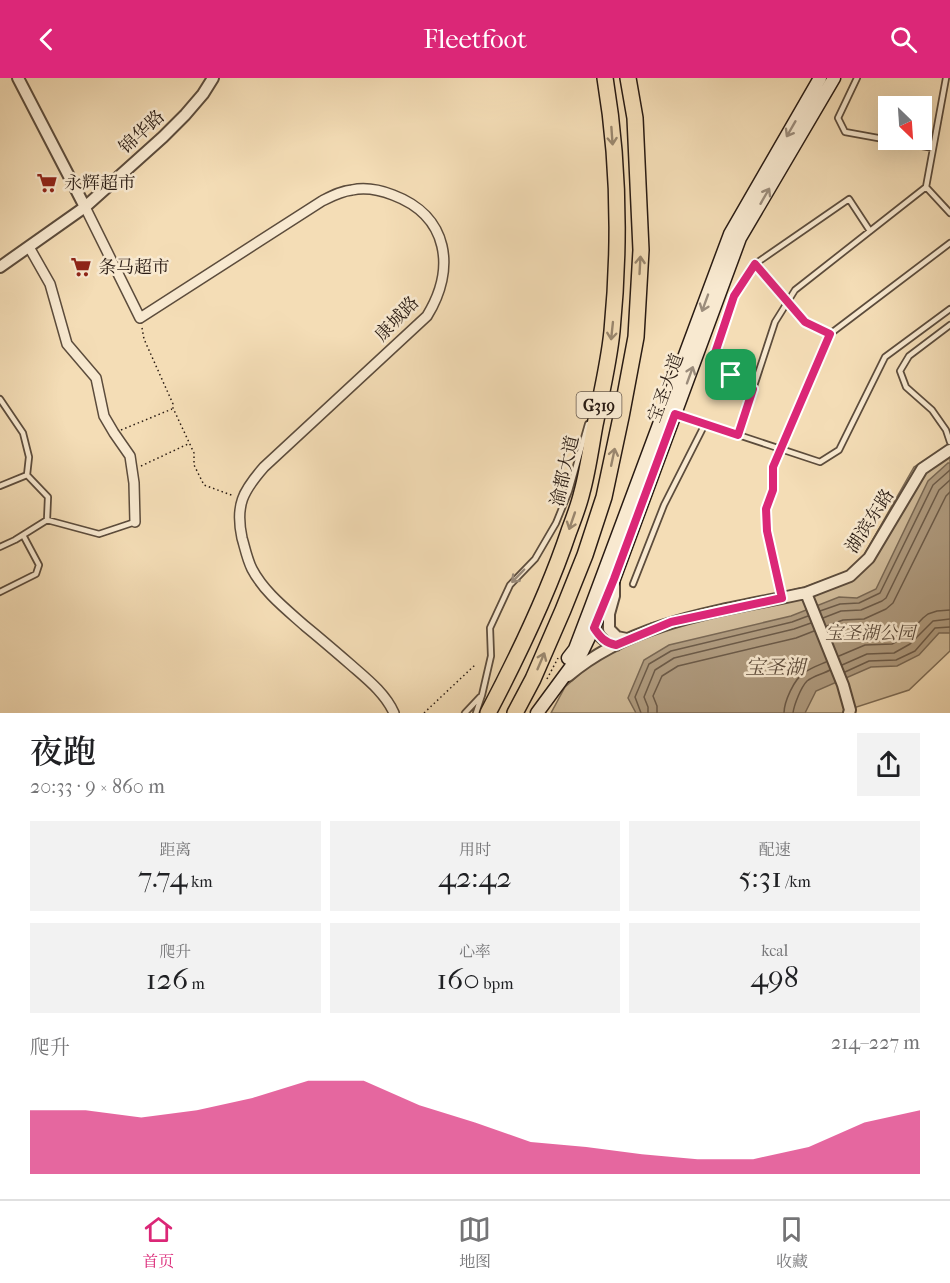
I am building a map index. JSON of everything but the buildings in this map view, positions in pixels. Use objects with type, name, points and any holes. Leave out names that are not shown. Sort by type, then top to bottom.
[{"type":"highway","name":"渝都大道","points":[[488,713],[508,676],[562,554],[582,493],[602,391],[612,333],[617,247],[612,126],[605,78]]},
{"type":"highway","name":"G319","points":[[515,713],[533,679],[563,610],[585,555],[604,497],[636,337],[641,240],[635,118],[628,78]]},
{"type":"main road","name":"宝圣大道","points":[[537,713],[551,684],[574,649],[591,607],[730,234],[820,78]]},
{"type":"main road","name":"宝圣大道","points":[[537,713],[582,652],[594,628],[740,238],[834,78]]},
{"type":"street","points":[[18,78],[140,318]]},
{"type":"street","name":"锦华路","points":[[0,267],[85,207],[177,122],[203,94],[213,78]]},
{"type":"street","name":"康城路","points":[[140,318],[322,201],[353,189],[370,189],[399,197],[421,211],[438,234],[443,247],[444,275],[434,304],[427,316],[264,467],[251,482],[242,498]]},
{"type":"street","points":[[29,247],[50,284],[67,344],[96,378],[104,416],[130,456],[135,522]]},
{"type":"street","name":"湖滨东路","points":[[556,686],[579,666],[616,645],[671,622],[782,598],[808,598],[850,576],[869,558],[922,469],[950,450]]},
{"type":"street","points":[[242,498],[240,530],[252,569],[277,602],[379,691],[394,713]]},
{"type":"street","points":[[614,579],[609,629],[616,637],[627,639]]},
{"type":"street","points":[[808,598],[843,685],[849,713]]},
{"type":"street","points":[[591,607],[592,623],[598,635],[608,643],[616,645]]},
{"type":"lane","points":[[857,78],[838,118],[845,132],[933,148]]},
{"type":"lane","points":[[738,435],[776,322],[795,290],[926,187],[946,78]]},
{"type":"lane","points":[[926,187],[950,213]]},
{"type":"lane","points":[[753,389],[731,375],[714,356],[734,296],[755,264],[849,200],[870,231]]},
{"type":"lane","points":[[782,598],[767,531],[766,509],[773,490],[773,467],[830,334],[950,243]]},
{"type":"lane","points":[[755,264],[805,322],[830,334]]},
{"type":"lane","points":[[675,414],[820,462],[839,450],[885,357],[950,309]]},
{"type":"lane","points":[[950,325],[909,356],[900,370],[906,387],[932,410],[946,430],[950,442]]},
{"type":"lane","points":[[476,713],[491,656],[490,628],[510,585],[535,559],[556,523],[569,491],[588,423],[602,391]]},
{"type":"lane","points":[[0,399],[23,433],[29,457],[27,475]]},
{"type":"lane","points":[[633,584],[664,505],[705,424]]},
{"type":"lane","points":[[0,486],[27,475]]},
{"type":"lane","points":[[27,475],[48,497],[47,520]]},
{"type":"lane","points":[[0,547],[47,520],[99,534],[135,522]]},
{"type":"lane","points":[[0,592],[36,574],[39,565],[22,535]]},
{"type":"lane","points":[[465,713],[482,695]]},
{"type":"path","points":[[140,318],[144,339],[174,404],[173,408],[194,453],[194,465],[204,484],[242,498]]},
{"type":"path","points":[[114,434],[173,408]]},
{"type":"path","points":[[132,470],[189,444]]},
{"type":"path","points":[[424,713],[476,664]]},
{"type":"green space","name":"宝圣湖","points":[[950,445],[950,651],[909,690],[843,713],[551,713],[565,687],[590,665],[652,632],[651,623],[805,587],[846,572],[864,555],[914,467]]},
{"type":"water","name":"宝圣湖","points":[[950,463],[950,633],[939,633],[919,655],[897,666],[871,667],[816,691],[805,713],[636,713],[628,698],[644,660],[669,645],[791,616],[839,597],[857,598],[876,589],[928,481]]},
{"type":"place","name":"永辉超市","points":[[47,183]]},
{"type":"place","name":"条马超市","points":[[81,267]]},
{"type":"route","points":[[755,264],[805,322],[830,334],[773,467],[773,490],[766,509],[767,531],[782,598],[671,622],[616,645],[608,643],[598,635],[594,628],[675,414],[738,435],[753,389],[731,375],[714,356],[734,296],[755,264]]},
{"type":"park label","name":"宝圣湖公园","points":[[870,633]]}]
